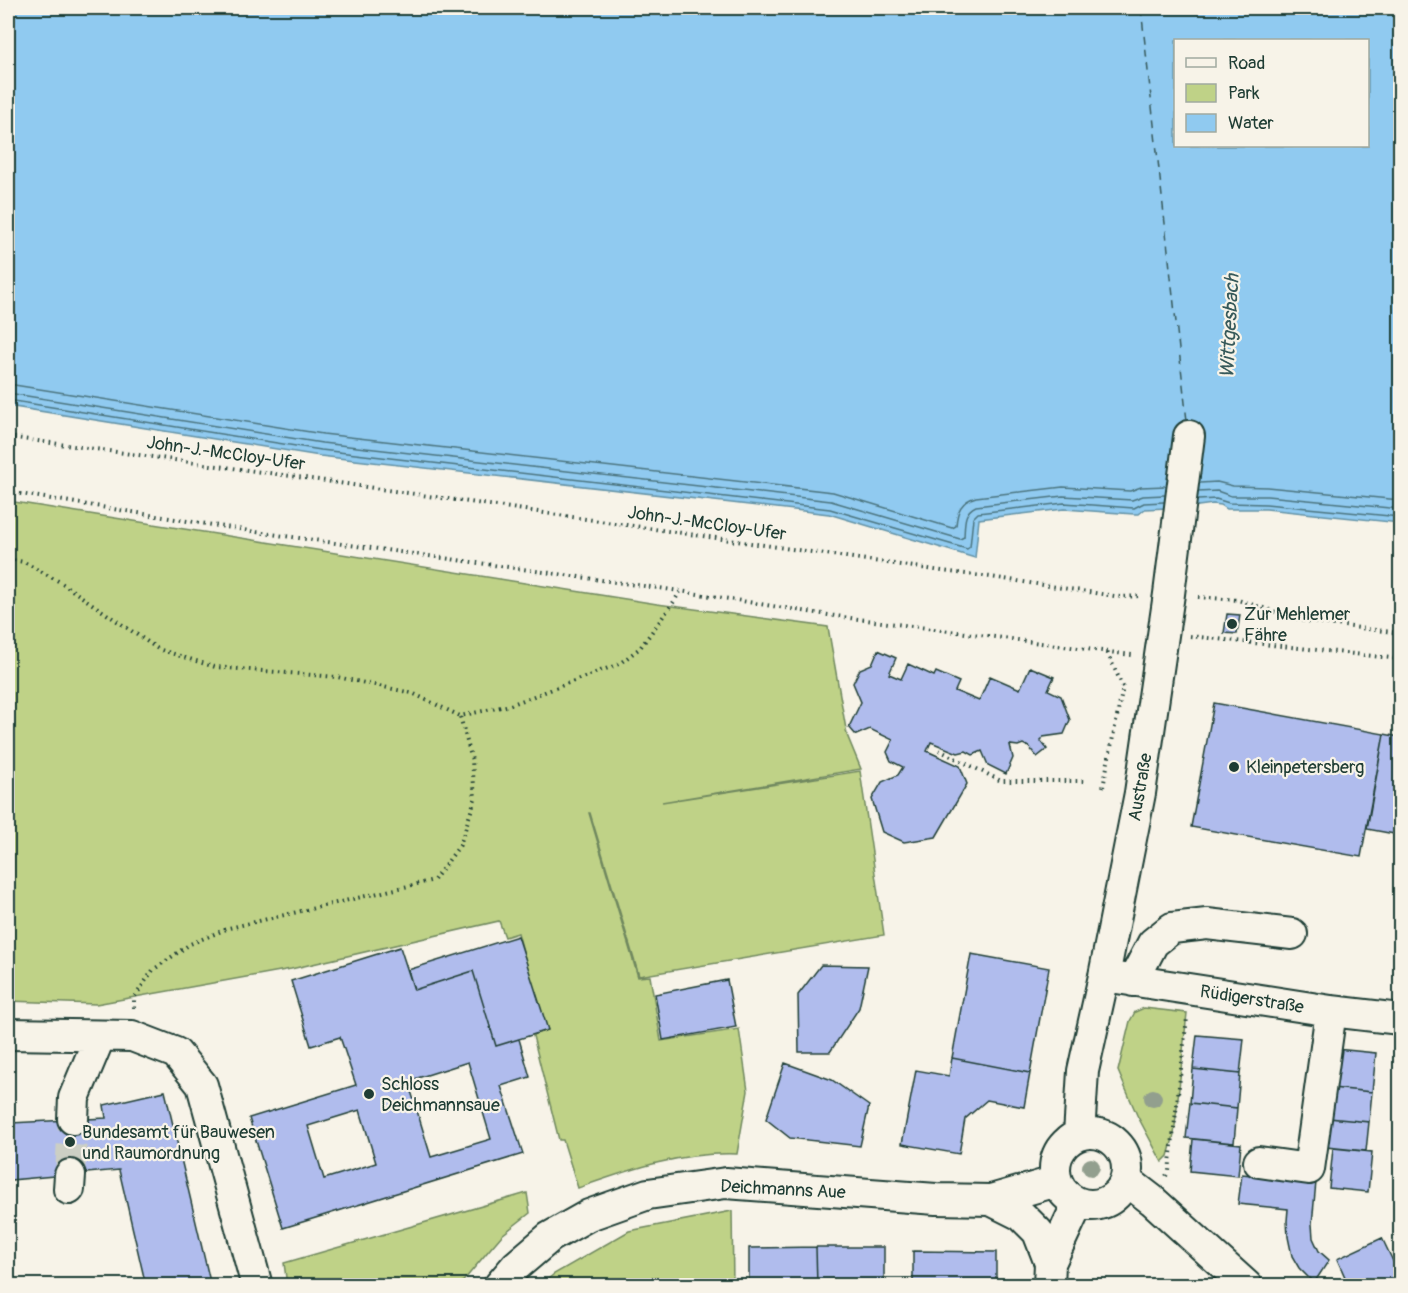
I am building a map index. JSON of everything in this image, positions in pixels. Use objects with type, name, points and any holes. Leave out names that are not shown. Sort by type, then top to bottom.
[{"type":"street","name":"Austraße","points":[[1079,1136],[1083,1071],[1140,793],[1189,436]]},
{"type":"street","points":[[1133,981],[1153,943],[1172,928],[1207,924],[1292,934]]},
{"type":"street","name":"Rüdigerstraße","points":[[1104,976],[1331,1011],[1401,1018]]},
{"type":"street","points":[[1259,1162],[1309,1168],[1331,1011]]},
{"type":"street","points":[[8,1034],[132,1036],[176,1053],[202,1085],[257,1286]]},
{"type":"street","points":[[73,1119],[74,1098],[100,1036]]},
{"type":"street","points":[[1089,1133],[1101,1134],[1119,1146],[1125,1157],[1128,1169],[1125,1180],[1120,1192],[1103,1203],[1090,1205],[1078,1203],[1065,1195],[1057,1181],[1056,1164],[1059,1152],[1068,1142],[1079,1136],[1089,1133]]},
{"type":"street","points":[[1125,1180],[1152,1200],[1247,1286]]},
{"type":"street","name":"Deichmanns Aue","points":[[499,1286],[516,1266],[550,1237],[589,1215],[648,1194],[726,1183],[936,1199],[991,1200],[1057,1181]]},
{"type":"street","points":[[991,1200],[1021,1215],[1038,1232],[1050,1274]]},
{"type":"street","points":[[1050,1274],[1078,1203]]},
{"type":"path","name":"John-J.-McCloy-Ufer","points":[[8,437],[1121,597],[1169,594],[1238,600],[1305,621],[1401,633]]},
{"type":"path","points":[[8,492],[256,532],[680,591],[828,615],[1106,652],[1123,687],[1103,787]]},
{"type":"path","points":[[8,559],[24,561],[60,582],[158,649],[215,667],[337,677],[412,693],[460,716],[510,705],[619,663],[640,648],[680,591]]},
{"type":"path","points":[[1163,633],[1401,659]]},
{"type":"path","points":[[132,1036],[134,999],[153,970],[190,944],[229,928],[434,880],[460,845],[475,799],[472,760],[460,716]]},
{"type":"path","points":[[939,750],[1001,781],[1085,782]]},
{"type":"path","points":[[1152,1200],[1169,1171],[1190,990]]},
{"type":"green space","points":[[8,501],[657,604],[828,627],[847,735],[861,769],[662,802],[860,771],[884,935],[639,976],[589,813],[638,977],[650,976],[661,1041],[739,1029],[748,1091],[737,1154],[695,1156],[656,1163],[578,1188],[563,1140],[559,1140],[532,1032],[544,1027],[518,933],[505,937],[499,921],[291,969],[96,1004],[8,1001]]},
{"type":"green space","points":[[1144,1008],[1187,1013],[1174,1135],[1168,1156],[1162,1162],[1137,1115],[1118,1071],[1130,1021],[1135,1012]]},
{"type":"green space","points":[[527,1193],[530,1213],[502,1235],[460,1285],[287,1285],[284,1263]]},
{"type":"green space","points":[[732,1211],[733,1285],[541,1285],[554,1274],[629,1231]]},
{"type":"water","name":"Wittgesbach","points":[[8,8],[1400,8],[1400,523],[1266,509],[1227,509],[1213,504],[1145,509],[1139,514],[1064,509],[979,519],[975,558],[829,514],[320,456],[8,406]]},
{"type":"building","name":"Zur Mehlemer Fähre","points":[[1227,614],[1240,615],[1237,634],[1224,633]]},
{"type":"building","points":[[878,650],[896,658],[889,674],[901,679],[908,664],[934,676],[936,672],[959,682],[955,691],[979,701],[990,676],[1020,689],[1030,667],[1054,677],[1048,690],[1061,696],[1070,720],[1064,734],[1043,737],[1041,741],[1047,749],[1037,757],[1029,747],[1023,744],[1010,745],[1013,758],[1006,774],[988,765],[982,751],[973,755],[966,751],[958,753],[931,742],[927,751],[960,766],[967,784],[936,837],[904,842],[882,832],[872,799],[882,782],[898,775],[903,767],[891,761],[887,752],[893,740],[870,729],[856,735],[849,727],[861,702],[853,683],[860,669],[872,664]]},
{"type":"building","points":[[1214,703],[1384,734],[1361,857],[1191,827]]},
{"type":"building","points":[[1384,734],[1400,737],[1400,835],[1367,829]]},
{"type":"building","points":[[518,936],[548,1030],[496,1046],[473,971],[414,990],[408,970]]},
{"type":"building","name":"Schloss Deichmannsaue","points":[[400,947],[414,990],[473,971],[496,1046],[519,1039],[530,1077],[501,1086],[523,1154],[283,1228],[249,1118],[356,1085],[340,1037],[311,1046],[291,981]],"holes":[[[468,1062],[491,1139],[431,1157],[408,1081]],[[360,1110],[376,1163],[324,1179],[308,1126]]]},
{"type":"building","points":[[971,954],[1049,968],[1030,1073],[952,1058]]},
{"type":"building","points":[[821,965],[868,966],[859,1008],[830,1052],[799,1052],[798,995]]},
{"type":"building","points":[[727,980],[736,1027],[663,1040],[655,994]]},
{"type":"building","points":[[1197,1035],[1244,1039],[1240,1074],[1193,1069]]},
{"type":"building","points":[[1336,1049],[1376,1053],[1372,1092],[1332,1088]]},
{"type":"building","points":[[952,1058],[1030,1073],[1024,1107],[987,1100],[965,1119],[959,1154],[902,1144],[916,1070],[949,1076]]},
{"type":"building","points":[[785,1063],[832,1080],[869,1106],[860,1146],[790,1138],[766,1119]]},
{"type":"building","points":[[1193,1069],[1240,1074],[1237,1108],[1190,1103]]},
{"type":"building","points":[[1332,1088],[1372,1092],[1369,1122],[1329,1118]]},
{"type":"building","points":[[165,1091],[211,1286],[146,1286],[119,1170],[11,1180],[8,1278],[8,1104],[11,1105],[11,1123],[106,1118],[104,1105]]},
{"type":"building","points":[[1190,1103],[1237,1108],[1234,1143],[1186,1138]]},
{"type":"building","points":[[1329,1118],[1369,1122],[1366,1151],[1326,1147]]},
{"type":"building","points":[[1193,1139],[1241,1144],[1238,1176],[1190,1171]]},
{"type":"building","points":[[1333,1148],[1372,1152],[1368,1192],[1329,1188]]},
{"type":"building","points":[[1242,1174],[1316,1182],[1313,1238],[1319,1251],[1329,1260],[1314,1283],[1299,1268],[1292,1256],[1288,1237],[1288,1209],[1238,1204]]},
{"type":"building","points":[[1382,1238],[1400,1276],[1400,1286],[1349,1286],[1337,1259]]},
{"type":"building","points":[[816,1247],[884,1247],[884,1286],[817,1286]]},
{"type":"building","points":[[816,1247],[817,1286],[749,1286],[749,1248]]},
{"type":"building","points":[[913,1251],[996,1252],[996,1286],[913,1286]]},
{"type":"ferry route","points":[[1141,8],[1187,421]]},
{"type":"tunnel","points":[[70,1175],[73,1119]]},
{"type":"place","name":"Zur Mehlemer Fähre","points":[[1232,624]]},
{"type":"place","name":"Kleinpetersberg","points":[[1234,767]]},
{"type":"place","name":"Schloss Deichmannsaue","points":[[369,1094]]},
{"type":"place","name":"Bundesamt für Bauwesen und Raumordnung","points":[[70,1142]]}]
